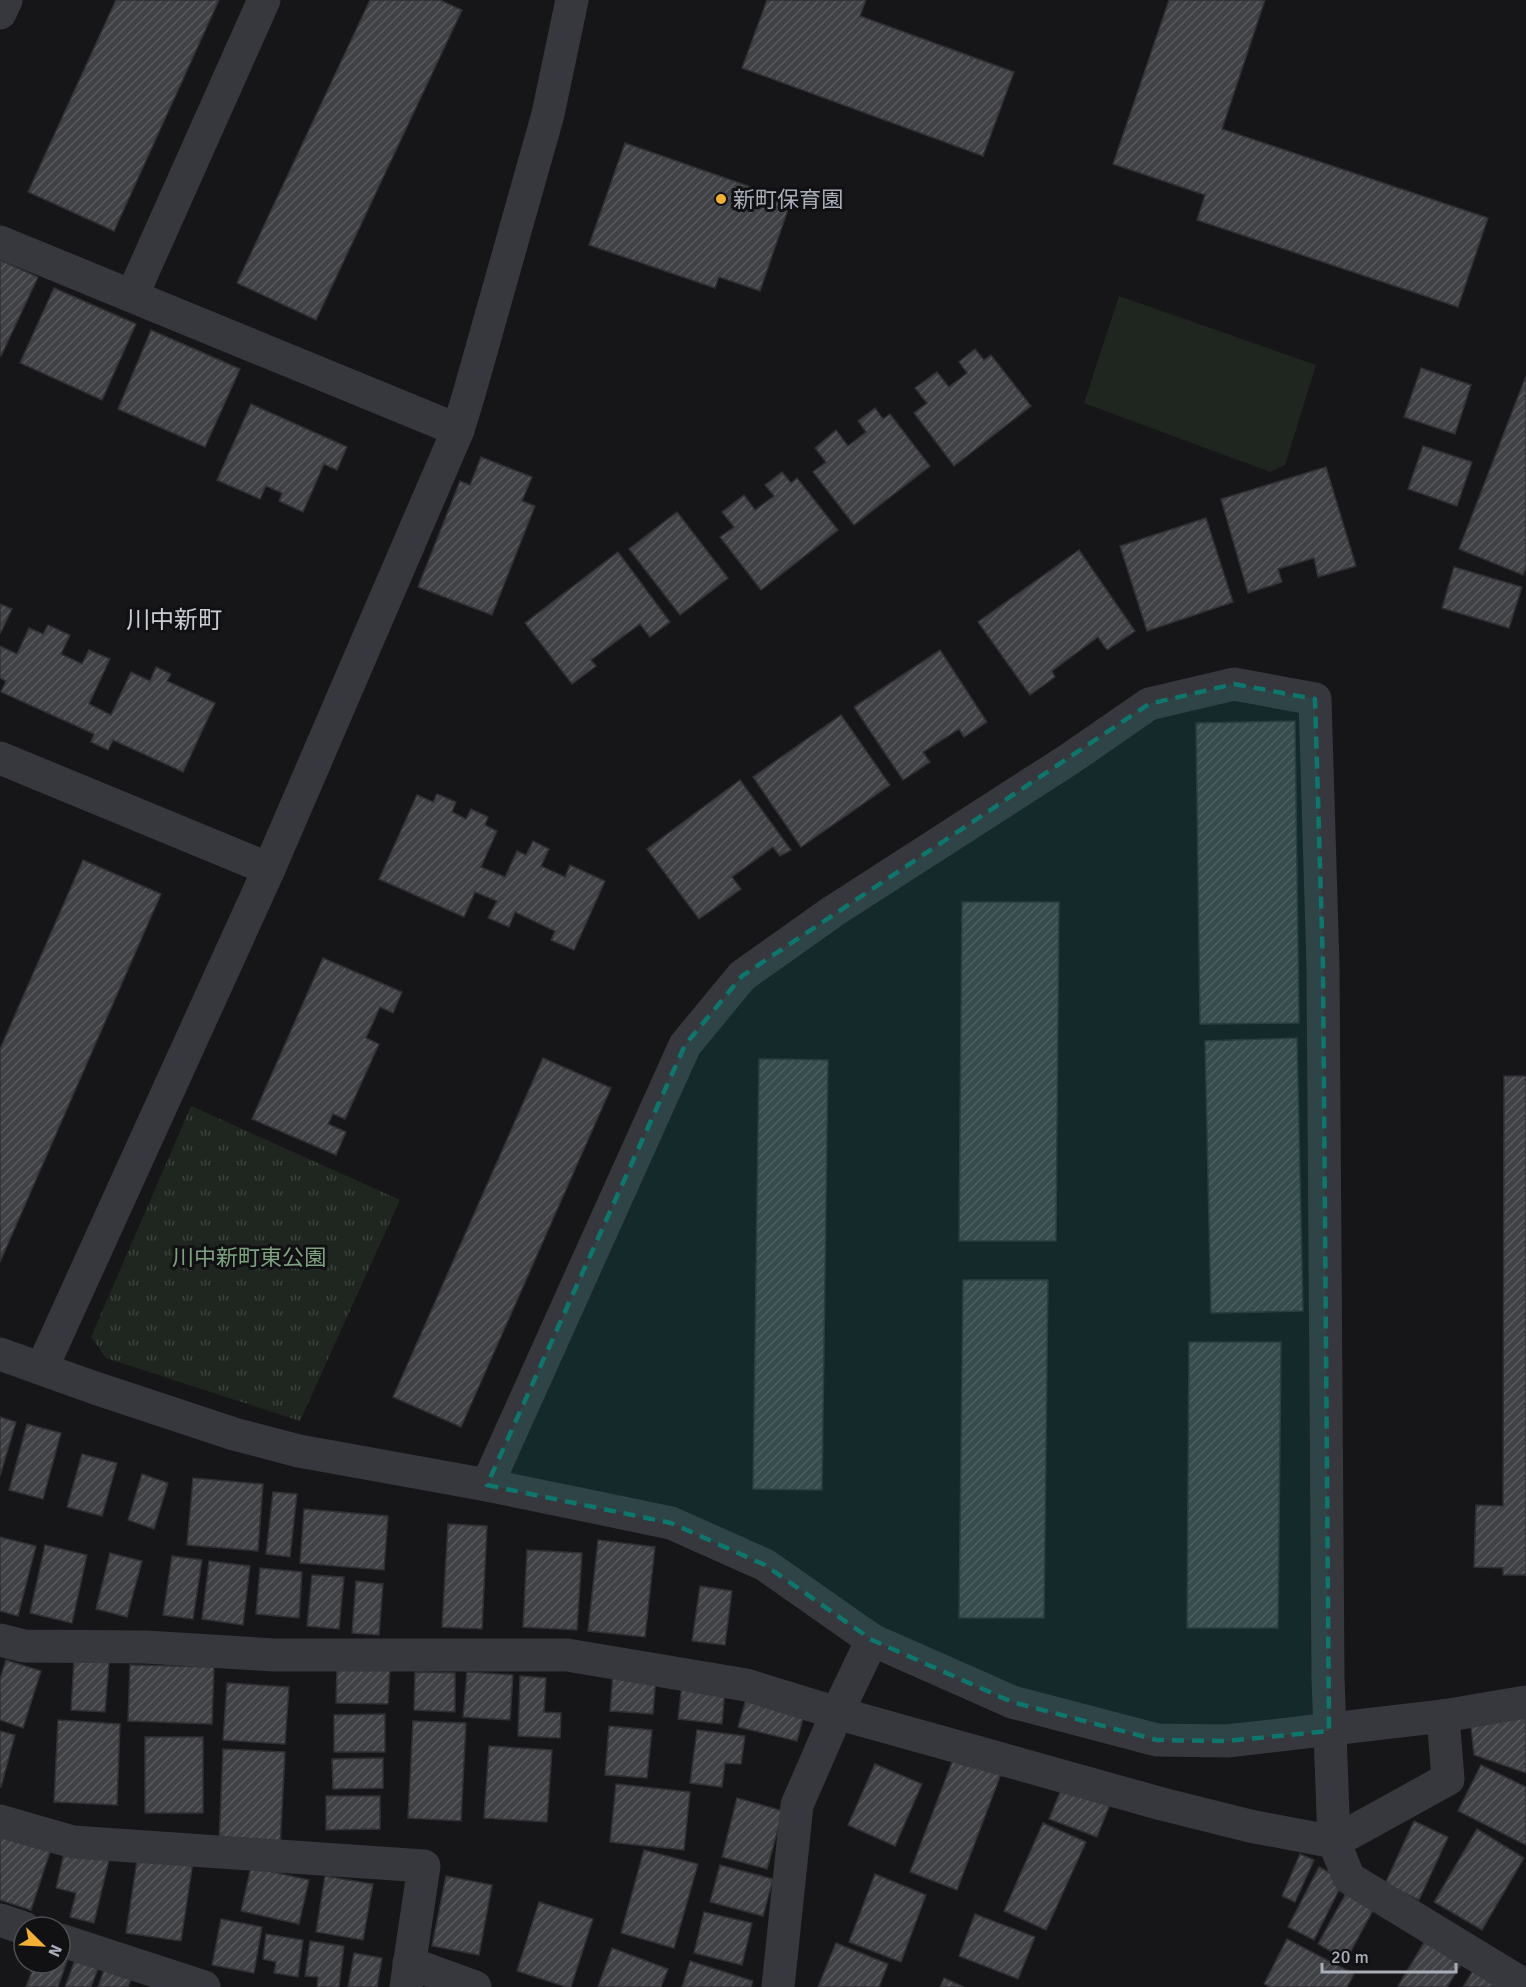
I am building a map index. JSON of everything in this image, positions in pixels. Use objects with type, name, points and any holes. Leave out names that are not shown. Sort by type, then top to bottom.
[{"type":"street","points":[[0,13],[6,0]]},
{"type":"street","points":[[132,296],[264,0]]},
{"type":"street","points":[[42,1368],[268,869],[458,430],[548,114],[572,0]]},
{"type":"street","points":[[0,242],[458,430]]},
{"type":"street","points":[[487,1485],[685,1045],[742,976],[832,912],[1068,760],[1149,704],[1234,684],[1315,699],[1323,966],[1329,1731],[1334,1842],[1349,1878],[1526,1986]]},
{"type":"street","points":[[0,758],[268,869]]},
{"type":"street","points":[[0,1354],[95,1388],[256,1440],[299,1451],[487,1485],[671,1523],[765,1565],[872,1640],[1012,1702],[1157,1740],[1227,1741],[1329,1731],[1526,1702]]},
{"type":"street","points":[[0,1640],[24,1646],[146,1647],[274,1655],[567,1655],[746,1685],[837,1713],[1162,1804],[1250,1826],[1334,1842],[1448,1779],[1443,1716]]},
{"type":"street","points":[[778,1987],[798,1805],[837,1713],[872,1640]]},
{"type":"street","points":[[0,1821],[73,1842],[424,1866],[407,1975],[476,1987]]},
{"type":"street","points":[[72,1944],[204,1987]]},
{"type":"highlighted area","points":[[1234,684],[1315,699],[1323,966],[1329,1731],[1227,1741],[1157,1740],[1012,1702],[872,1640],[765,1565],[671,1523],[487,1485],[685,1045],[742,976],[1149,704]]},
{"type":"green space","points":[[1119,296],[1316,365],[1285,465],[1270,472],[1084,403]]},
{"type":"green space","name":"川中新町東公園","points":[[191,1106],[400,1200],[300,1421],[106,1358],[91,1337]]},
{"type":"building","points":[[116,0],[219,0],[114,231],[28,192]]},
{"type":"building","points":[[370,0],[440,0],[462,10],[316,320],[237,283]]},
{"type":"building","points":[[767,0],[866,0],[860,16],[1014,72],[983,156],[742,68]]},
{"type":"building","points":[[1169,0],[1265,0],[1222,129],[1488,218],[1458,307],[1197,220],[1205,195],[1113,164]]},
{"type":"building","points":[[625,143],[791,201],[760,291],[719,277],[715,288],[589,245]]},
{"type":"building","points":[[0,260],[38,277],[1,356],[0,355]]},
{"type":"building","points":[[54,288],[136,324],[102,400],[20,363]]},
{"type":"building","points":[[151,330],[240,369],[205,447],[118,409]]},
{"type":"building","points":[[975,349],[984,360],[991,355],[1031,406],[954,466],[914,413],[927,403],[915,388],[937,372],[949,387],[967,373],[959,362]]},
{"type":"building","points":[[1421,368],[1471,385],[1455,434],[1404,417]]},
{"type":"building","points":[[1526,376],[1526,568],[1523,575],[1459,549]]},
{"type":"building","points":[[251,404],[347,447],[337,470],[324,464],[303,512],[279,501],[282,493],[266,486],[260,499],[217,480]]},
{"type":"building","points":[[875,408],[883,419],[890,414],[930,466],[854,525],[813,472],[826,462],[815,448],[836,430],[848,446],[866,432],[858,421]]},
{"type":"building","points":[[1423,446],[1472,462],[1457,506],[1408,489]]},
{"type":"building","points":[[481,457],[532,477],[522,501],[535,506],[492,615],[418,587],[460,481],[470,485]]},
{"type":"building","points":[[1326,467],[1356,566],[1318,577],[1314,558],[1278,569],[1282,582],[1248,593],[1221,499]]},
{"type":"building","points":[[782,472],[791,483],[797,478],[838,530],[761,590],[720,537],[734,527],[722,512],[744,495],[755,510],[774,496],[765,485]]},
{"type":"building","points":[[677,512],[728,578],[680,615],[629,549]]},
{"type":"building","points":[[1206,518],[1233,602],[1147,631],[1120,546]]},
{"type":"building","points":[[1079,550],[1135,631],[1107,650],[1098,637],[1052,671],[1055,677],[1030,695],[978,622]]},
{"type":"building","points":[[618,552],[670,622],[650,637],[640,624],[591,660],[596,666],[572,684],[525,623]]},
{"type":"building","points":[[1454,567],[1522,587],[1509,628],[1442,608]]},
{"type":"building","points":[[0,604],[12,609],[0,634]]},
{"type":"building","points":[[48,625],[70,635],[61,654],[82,664],[89,650],[110,659],[89,704],[111,715],[131,672],[150,681],[156,667],[171,674],[167,681],[215,703],[183,772],[113,740],[108,750],[91,742],[94,734],[1,692],[6,681],[0,678],[0,646],[17,654],[29,628],[43,634]]},
{"type":"building","points":[[940,650],[987,722],[964,737],[959,729],[923,752],[930,762],[903,780],[854,707]]},
{"type":"building","points":[[841,715],[890,785],[801,847],[753,777]]},
{"type":"building","points":[[1295,721],[1299,1023],[1200,1024],[1196,723]]},
{"type":"building","points":[[740,780],[791,850],[780,856],[773,847],[732,877],[741,889],[699,919],[647,849]]},
{"type":"building","points":[[437,794],[456,802],[452,812],[466,819],[471,809],[488,817],[485,825],[497,831],[481,867],[505,877],[517,851],[526,855],[533,841],[549,849],[541,866],[565,877],[570,865],[605,881],[574,950],[551,940],[555,931],[515,912],[509,927],[488,918],[497,901],[475,892],[464,917],[379,879],[417,795],[433,802]]},
{"type":"building","points":[[83,860],[161,894],[0,1262],[0,1049]]},
{"type":"building","points":[[962,902],[1059,902],[1056,1241],[959,1241]]},
{"type":"building","points":[[323,958],[402,992],[393,1013],[380,1007],[366,1038],[379,1044],[345,1119],[333,1114],[328,1124],[346,1132],[336,1155],[252,1119]]},
{"type":"building","points":[[1297,1038],[1303,1311],[1211,1313],[1205,1041]]},
{"type":"building","points":[[543,1058],[611,1088],[461,1427],[393,1397]]},
{"type":"building","points":[[759,1059],[828,1060],[822,1490],[753,1489]]},
{"type":"building","points":[[1504,1076],[1526,1076],[1526,1575],[1503,1575],[1503,1568],[1474,1567],[1476,1505],[1503,1506]]},
{"type":"building","points":[[963,1280],[1048,1280],[1044,1618],[959,1618]]},
{"type":"building","points":[[1189,1342],[1281,1342],[1278,1628],[1187,1628]]},
{"type":"building","points":[[0,1417],[16,1422],[0,1476]]},
{"type":"building","points":[[27,1424],[61,1433],[43,1499],[9,1490]]},
{"type":"building","points":[[82,1454],[117,1463],[102,1516],[67,1507]]},
{"type":"building","points":[[142,1474],[168,1483],[154,1529],[128,1520]]},
{"type":"building","points":[[193,1478],[263,1484],[258,1551],[187,1545]]},
{"type":"building","points":[[273,1492],[297,1494],[290,1557],[266,1554]]},
{"type":"building","points":[[304,1509],[388,1516],[384,1570],[300,1563]]},
{"type":"building","points":[[448,1524],[487,1526],[482,1629],[442,1627]]},
{"type":"building","points":[[0,1537],[36,1546],[18,1616],[0,1611]]},
{"type":"building","points":[[598,1540],[655,1547],[645,1637],[588,1631]]},
{"type":"building","points":[[45,1545],[87,1555],[72,1623],[30,1613]]},
{"type":"building","points":[[527,1550],[582,1553],[577,1630],[523,1627]]},
{"type":"building","points":[[110,1553],[142,1561],[127,1617],[96,1609]]},
{"type":"building","points":[[172,1556],[202,1560],[193,1619],[163,1615]]},
{"type":"building","points":[[209,1561],[250,1566],[243,1625],[202,1619]]},
{"type":"building","points":[[260,1568],[302,1572],[299,1618],[256,1614]]},
{"type":"building","points":[[312,1575],[344,1577],[339,1629],[307,1626]]},
{"type":"building","points":[[356,1581],[383,1584],[379,1635],[352,1633]]},
{"type":"building","points":[[700,1586],[732,1591],[725,1645],[692,1641]]},
{"type":"building","points":[[6,1660],[41,1671],[23,1728],[0,1720],[0,1679]]},
{"type":"building","points":[[74,1660],[109,1662],[105,1712],[71,1710]]},
{"type":"building","points":[[130,1665],[214,1667],[212,1724],[128,1721]]},
{"type":"building","points":[[337,1666],[390,1667],[388,1704],[336,1703]]},
{"type":"building","points":[[415,1672],[455,1673],[455,1712],[414,1710]]},
{"type":"building","points":[[467,1672],[513,1675],[510,1720],[463,1717]]},
{"type":"building","points":[[613,1674],[656,1677],[653,1714],[610,1711]]},
{"type":"building","points":[[520,1676],[546,1678],[544,1712],[561,1713],[560,1738],[518,1736]]},
{"type":"building","points":[[227,1683],[289,1687],[285,1744],[223,1740]]},
{"type":"building","points":[[682,1685],[725,1689],[722,1724],[678,1719]]},
{"type":"building","points":[[747,1696],[805,1711],[797,1741],[738,1727]]},
{"type":"building","points":[[1526,1712],[1526,1773],[1474,1755],[1470,1718]]},
{"type":"building","points":[[385,1714],[385,1752],[334,1752],[334,1715]]},
{"type":"building","points":[[58,1720],[120,1724],[117,1805],[54,1802]]},
{"type":"building","points":[[413,1721],[466,1723],[461,1821],[408,1818]]},
{"type":"building","points":[[609,1726],[652,1730],[647,1778],[605,1775]]},
{"type":"building","points":[[697,1730],[745,1736],[741,1764],[725,1763],[722,1787],[690,1783]]},
{"type":"building","points":[[0,1731],[15,1735],[1,1787],[0,1787]]},
{"type":"building","points":[[145,1737],[203,1737],[203,1813],[145,1813]]},
{"type":"building","points":[[489,1746],[552,1750],[547,1822],[484,1818]]},
{"type":"building","points":[[223,1749],[285,1752],[280,1847],[219,1845]]},
{"type":"building","points":[[954,1757],[1001,1774],[957,1890],[910,1872]]},
{"type":"building","points":[[383,1758],[383,1788],[333,1789],[332,1759]]},
{"type":"building","points":[[875,1764],[922,1784],[895,1846],[848,1825]]},
{"type":"building","points":[[1481,1765],[1526,1787],[1526,1845],[1458,1811]]},
{"type":"building","points":[[616,1784],[690,1792],[684,1850],[610,1842]]},
{"type":"building","points":[[1063,1785],[1110,1804],[1097,1837],[1049,1819]]},
{"type":"building","points":[[326,1796],[380,1796],[380,1829],[326,1830]]},
{"type":"building","points":[[737,1798],[783,1811],[767,1869],[722,1857]]},
{"type":"building","points":[[1414,1821],[1448,1837],[1419,1900],[1385,1884]]},
{"type":"building","points":[[1043,1823],[1086,1842],[1046,1930],[1004,1911]]},
{"type":"building","points":[[1477,1829],[1524,1858],[1482,1930],[1434,1902]]},
{"type":"building","points":[[0,1832],[51,1849],[31,1910],[0,1900]]},
{"type":"building","points":[[65,1849],[109,1860],[94,1923],[72,1918],[70,1915],[76,1893],[56,1888]]},
{"type":"building","points":[[644,1850],[698,1864],[674,1948],[621,1933]]},
{"type":"building","points":[[138,1854],[193,1862],[181,1941],[126,1933]]},
{"type":"building","points":[[1300,1854],[1314,1860],[1295,1902],[1282,1896]]},
{"type":"building","points":[[720,1865],[773,1879],[763,1916],[710,1902]]},
{"type":"building","points":[[251,1867],[309,1880],[299,1924],[241,1911]]},
{"type":"building","points":[[1319,1867],[1344,1880],[1314,1940],[1288,1927]]},
{"type":"building","points":[[875,1874],[926,1895],[901,1962],[849,1942]]},
{"type":"building","points":[[325,1876],[373,1884],[363,1940],[316,1932]]},
{"type":"building","points":[[446,1876],[492,1885],[479,1955],[432,1946]]},
{"type":"building","points":[[1349,1888],[1377,1903],[1346,1960],[1318,1944]]},
{"type":"building","points":[[539,1902],[593,1919],[571,1987],[517,1971]]},
{"type":"building","points":[[704,1912],[752,1923],[742,1965],[694,1953]]},
{"type":"building","points":[[975,1914],[1035,1937],[1018,1979],[959,1956]]},
{"type":"building","points":[[221,1919],[262,1927],[254,1973],[212,1965]]},
{"type":"building","points":[[266,1934],[303,1940],[298,1977],[274,1973],[276,1962],[263,1959]]},
{"type":"building","points":[[1428,1936],[1465,1958],[1447,1987],[1398,1986]]},
{"type":"building","points":[[1287,1939],[1354,1974],[1347,1987],[1270,1987],[1264,1984]]},
{"type":"building","points":[[310,1941],[344,1946],[339,1987],[317,1987],[318,1977],[305,1976]]},
{"type":"building","points":[[836,1943],[888,1964],[879,1987],[818,1987]]},
{"type":"building","points":[[612,1948],[668,1969],[661,1987],[598,1987]]},
{"type":"building","points":[[354,1953],[382,1958],[377,1987],[348,1987]]},
{"type":"building","points":[[76,1957],[99,1966],[91,1987],[65,1987],[69,1975],[72,1975]]},
{"type":"building","points":[[690,1961],[753,1981],[751,1987],[682,1987]]},
{"type":"building","points":[[105,1967],[132,1977],[128,1987],[98,1987]]},
{"type":"building","points":[[1474,1969],[1502,1987],[1463,1987]]},
{"type":"building","points":[[30,1975],[62,1975],[58,1987],[26,1987]]},
{"type":"building","points":[[944,1978],[964,1987],[940,1987]]},
{"type":"place","name":"新町保育園","points":[[721,199]]},
{"type":"district","name":"川中新町","points":[[174,620]]}]
